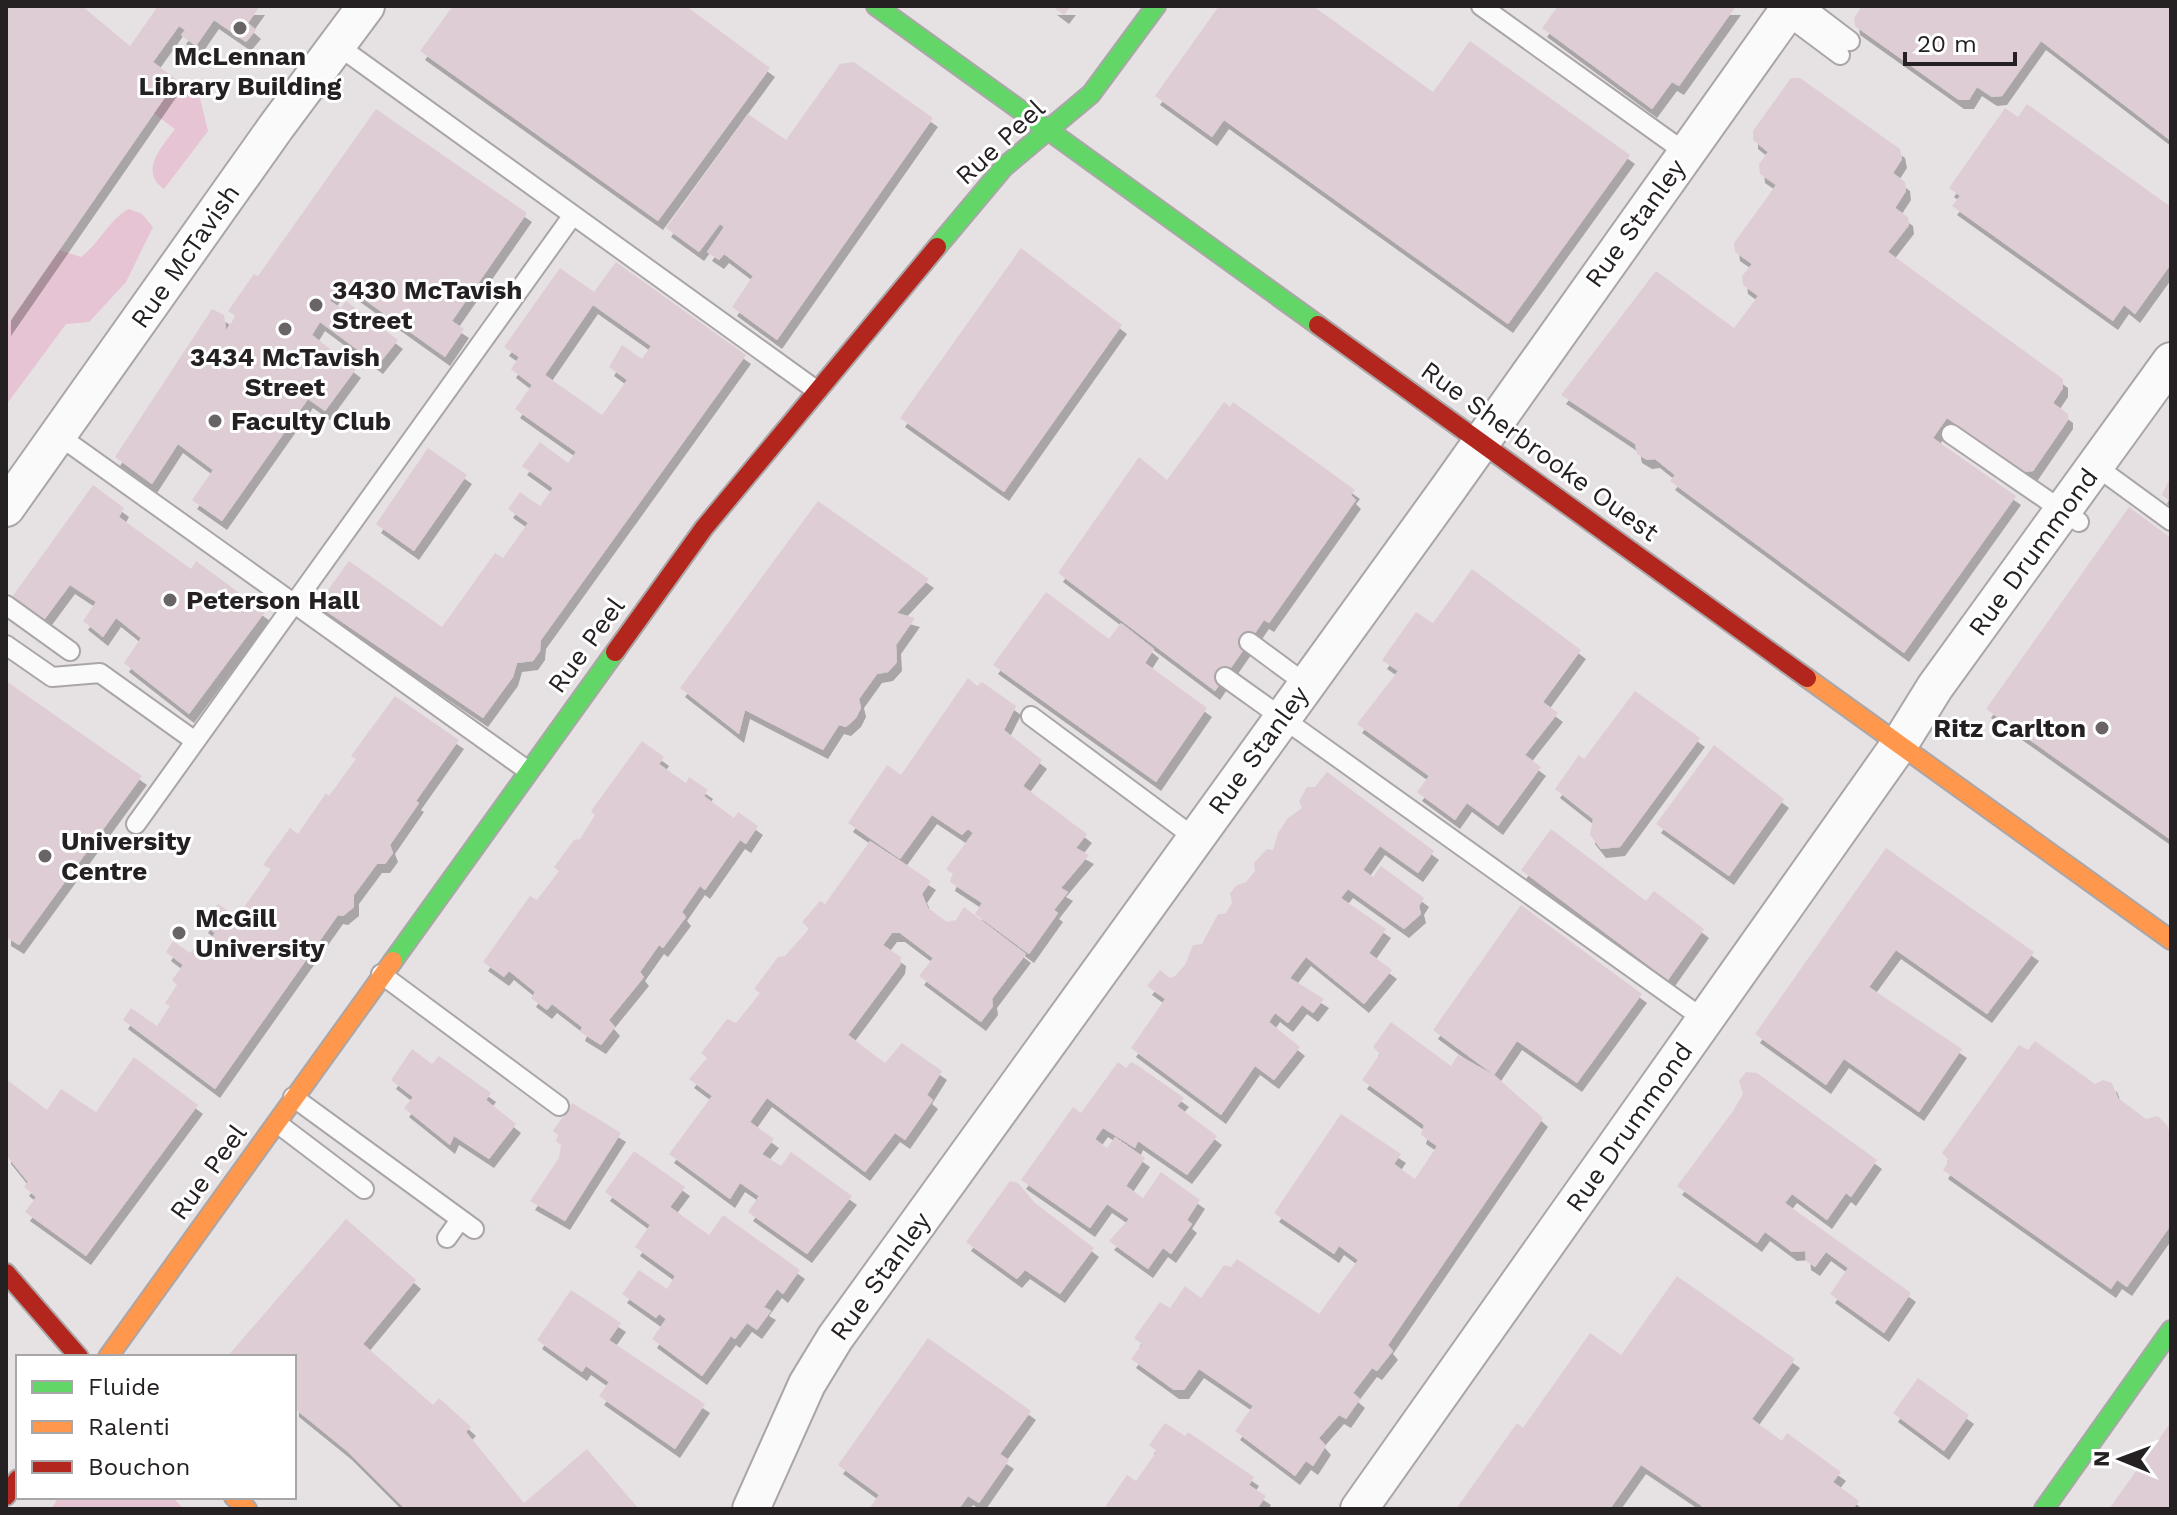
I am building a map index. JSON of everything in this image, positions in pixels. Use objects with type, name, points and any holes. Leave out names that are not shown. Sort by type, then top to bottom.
[{"type":"street","name":"Rue McTavish","points":[[6,508],[366,6]]},
{"type":"street","name":"Rue Sherbrooke Ouest","points":[[876,6],[1482,440],[2171,940]]},
{"type":"street","name":"Rue Peel","points":[[109,1355],[527,770],[704,528],[1004,167],[1050,131],[1102,82],[1156,6]]},
{"type":"street","name":"Rue Stanley","points":[[751,1509],[807,1384],[835,1338],[1686,153],[1793,9]]},
{"type":"street","name":"Rue Drummond","points":[[1359,1509],[1899,745],[1951,699],[2070,516],[2104,472],[2171,361]]},
{"type":"street","points":[[6,1273],[77,1355]]},
{"type":"street","points":[[2044,1509],[2171,1330]]},
{"type":"lane","points":[[1481,6],[1686,153]]},
{"type":"lane","points":[[1793,9],[1845,48]]},
{"type":"lane","points":[[337,45],[816,390]]},
{"type":"lane","points":[[136,824],[573,215]]},
{"type":"lane","points":[[1951,434],[2070,516]]},
{"type":"lane","points":[[58,435],[527,770]]},
{"type":"lane","points":[[2104,472],[2171,521]]},
{"type":"lane","points":[[6,605],[70,651]]},
{"type":"lane","points":[[1249,642],[1306,684]]},
{"type":"lane","points":[[6,645],[52,677],[100,673],[195,741]]},
{"type":"lane","points":[[1225,677],[1705,1020]]},
{"type":"lane","points":[[1031,716],[1195,838]]},
{"type":"lane","points":[[381,974],[559,1106]]},
{"type":"lane","points":[[293,1097],[467,1224],[447,1238]]},
{"type":"lane","points":[[275,1122],[364,1189]]},
{"type":"shaded area","points":[[176,82],[200,98],[208,131],[164,189],[153,175],[153,167],[175,129],[153,113]]},
{"type":"shaded area","points":[[129,209],[142,214],[153,227],[126,282],[89,322],[66,324],[6,405],[6,327],[59,250],[81,257],[116,218]]},
{"type":"shaded area","points":[[58,1499],[174,1499],[184,1509],[51,1509]]},
{"type":"building","points":[[6,6],[82,6],[130,46],[156,9],[152,6],[260,6],[248,23],[256,30],[246,42],[214,20],[196,46],[181,35],[185,30],[179,26],[153,62],[177,80],[6,327]]},
{"type":"building","points":[[453,6],[686,6],[770,68],[658,221],[420,51]]},
{"type":"building","points":[[1052,6],[1071,6],[1064,15]]},
{"type":"building","points":[[1219,6],[1313,6],[1433,92],[1470,41],[1630,155],[1508,324],[1224,120],[1212,137],[1155,96]]},
{"type":"building","points":[[1558,6],[1736,6],[1679,86],[1672,82],[1652,109],[1542,28]]},
{"type":"building","points":[[1862,6],[2171,6],[2171,141],[2041,41],[2002,96],[1992,97],[1977,87],[1969,100],[1959,100],[1855,26],[1854,18]]},
{"type":"building","points":[[854,62],[933,118],[777,340],[732,307],[753,276],[724,254],[719,260],[707,252],[724,227],[720,224],[699,252],[666,228],[748,114],[786,140],[840,64]]},
{"type":"building","points":[[1791,78],[1800,78],[1900,149],[1902,159],[1893,173],[1905,182],[1906,191],[1895,208],[1908,217],[1909,225],[1888,252],[2063,379],[2063,388],[2053,403],[2068,414],[2068,420],[2033,471],[2023,472],[1947,418],[1933,438],[2016,496],[1904,653],[1670,481],[1675,475],[1655,459],[1647,460],[1637,454],[1635,444],[1561,395],[1656,271],[1734,328],[1758,296],[1743,285],[1742,276],[1752,264],[1735,252],[1734,243],[1776,185],[1760,174],[1759,164],[1768,152],[1753,140],[1753,131]]},
{"type":"building","points":[[2027,104],[2171,207],[2171,264],[2135,314],[2124,305],[2113,321],[1952,206],[1960,196],[1949,188],[2005,108],[2018,117]]},
{"type":"building","points":[[376,109],[527,213],[452,321],[464,329],[445,357],[341,283],[330,301],[341,308],[346,301],[398,340],[378,365],[320,322],[312,335],[356,369],[325,411],[308,399],[222,521],[192,500],[213,470],[178,444],[152,484],[115,457],[212,309],[224,315],[226,330],[236,316],[228,311],[254,274],[258,276]]},
{"type":"building","points":[[1021,248],[1122,325],[1004,492],[900,418]]},
{"type":"building","points":[[616,262],[746,355],[541,640],[540,651],[533,661],[517,663],[513,677],[483,718],[317,605],[349,561],[442,627],[495,553],[503,558],[528,523],[508,509],[520,492],[540,506],[553,488],[522,466],[540,442],[568,463],[576,452],[515,409],[532,385],[511,369],[519,357],[504,347],[560,268],[594,292]],"holes":[[[593,305],[651,346],[642,359],[622,345],[609,367],[627,380],[602,415],[545,375]]]},
{"type":"building","points":[[1224,402],[1230,407],[1233,402],[1355,490],[1351,495],[1356,500],[1269,623],[1264,620],[1215,691],[1058,573],[1139,457],[1167,480]]},
{"type":"building","points":[[428,448],[467,475],[414,551],[376,524]]},
{"type":"building","points":[[2171,476],[2171,502],[2162,495]]},
{"type":"building","name":"Peterson Hall","points":[[93,485],[124,508],[119,517],[191,569],[196,561],[265,612],[189,714],[124,663],[141,638],[116,618],[103,637],[83,621],[96,602],[70,585],[44,620],[12,597]]},
{"type":"building","points":[[818,501],[929,579],[897,613],[915,618],[896,645],[897,662],[888,672],[877,674],[859,699],[861,708],[856,718],[846,727],[839,725],[823,750],[745,710],[739,734],[680,688]]},
{"type":"building","name":"Ritz Carlton","points":[[2129,507],[2171,538],[2171,840],[1986,709]]},
{"type":"building","points":[[1472,569],[1581,650],[1543,702],[1558,713],[1525,755],[1541,767],[1498,826],[1467,803],[1455,820],[1417,792],[1429,776],[1357,724],[1398,671],[1382,660],[1416,612],[1433,623]]},
{"type":"building","points":[[1046,592],[1109,639],[1121,623],[1154,649],[1145,663],[1207,708],[1156,782],[993,665]]},
{"type":"building","points":[[968,678],[977,686],[982,682],[1016,706],[1004,730],[1042,760],[1023,786],[1087,834],[1076,848],[1089,855],[1061,888],[1068,892],[1054,910],[1058,913],[1029,954],[975,914],[982,903],[950,882],[953,874],[946,869],[973,833],[968,829],[962,835],[932,815],[900,859],[848,823],[887,765],[901,775]]},
{"type":"building","name":"University Centre","points":[[6,681],[142,776],[19,945],[6,937]]},
{"type":"building","points":[[1635,691],[1700,738],[1620,847],[1601,849],[1590,835],[1593,819],[1555,789],[1579,755],[1584,759]]},
{"type":"building","points":[[395,696],[459,740],[416,801],[419,803],[390,845],[393,853],[385,864],[377,864],[354,895],[354,907],[343,916],[338,915],[215,1089],[123,1020],[131,1008],[157,1026],[170,1006],[165,1003],[177,985],[172,980],[183,965],[166,952],[173,941],[190,953],[194,948],[201,953],[215,933],[203,924],[218,904],[237,917],[271,869],[263,865],[290,828],[298,834],[326,793],[329,796],[356,759],[351,756]]},
{"type":"building","points":[[642,741],[664,757],[659,764],[686,783],[689,777],[708,790],[704,796],[734,818],[738,812],[758,826],[746,844],[740,840],[705,890],[700,886],[682,912],[686,917],[663,948],[659,945],[640,972],[644,977],[609,1020],[615,1027],[601,1045],[580,1032],[582,1027],[552,1004],[547,1010],[531,998],[535,992],[509,971],[504,977],[483,962],[530,896],[537,900],[559,871],[554,867],[574,840],[580,839],[595,815],[591,811]]},
{"type":"building","points":[[1714,745],[1784,799],[1729,876],[1656,824]]},
{"type":"building","points":[[1327,772],[1434,851],[1418,873],[1380,846],[1363,870],[1373,877],[1381,866],[1424,898],[1419,906],[1421,914],[1404,929],[1348,889],[1341,898],[1386,929],[1369,953],[1392,970],[1364,1004],[1306,957],[1290,978],[1324,999],[1313,1013],[1302,1005],[1288,1023],[1275,1013],[1269,1022],[1300,1047],[1274,1080],[1255,1066],[1221,1115],[1131,1048],[1165,999],[1147,986],[1160,970],[1170,978],[1185,965],[1193,945],[1202,944],[1218,914],[1225,914],[1232,903],[1230,893],[1237,885],[1246,882],[1255,871],[1254,863],[1267,849],[1273,850],[1278,833],[1288,818],[1302,808],[1299,801],[1307,787],[1315,787]]},
{"type":"building","points":[[1551,829],[1646,901],[1654,891],[1704,929],[1668,980],[1521,870]]},
{"type":"building","points":[[870,841],[931,881],[922,894],[928,908],[947,922],[956,920],[964,907],[1026,954],[992,999],[993,1006],[981,1022],[919,976],[933,958],[900,933],[892,933],[883,945],[901,957],[900,965],[848,1035],[885,1063],[902,1043],[942,1071],[927,1095],[933,1100],[905,1140],[895,1133],[865,1172],[767,1098],[750,1122],[774,1139],[762,1154],[781,1166],[791,1152],[852,1196],[807,1254],[748,1212],[759,1196],[740,1183],[730,1199],[669,1154],[712,1096],[689,1079],[707,1058],[701,1053],[727,1019],[736,1023],[760,993],[754,989],[778,957],[785,956],[809,929],[802,922],[820,901],[825,904]]},
{"type":"building","points":[[1886,848],[2034,952],[1987,1014],[1896,950],[1869,987],[1962,1049],[1919,1112],[1844,1059],[1826,1085],[1755,1034]]},
{"type":"building","points":[[1521,905],[1642,994],[1577,1083],[1517,1041],[1494,1075],[1433,1030]]},
{"type":"building","points":[[1391,1022],[1451,1066],[1458,1055],[1494,1075],[1543,1118],[1388,1345],[1393,1351],[1377,1371],[1372,1368],[1353,1393],[1360,1399],[1346,1419],[1339,1415],[1319,1438],[1326,1446],[1313,1466],[1306,1461],[1295,1476],[1235,1431],[1253,1406],[1199,1369],[1184,1390],[1174,1390],[1131,1359],[1142,1344],[1134,1338],[1160,1302],[1170,1308],[1185,1286],[1201,1298],[1224,1265],[1231,1267],[1237,1259],[1319,1314],[1358,1260],[1339,1246],[1334,1254],[1274,1213],[1341,1114],[1401,1154],[1394,1164],[1415,1179],[1437,1146],[1421,1135],[1424,1125],[1362,1080],[1380,1054],[1373,1047]]},
{"type":"building","points":[[2035,1041],[2095,1084],[2103,1080],[2112,1083],[2118,1098],[2146,1119],[2158,1116],[2167,1125],[2171,1136],[2171,1225],[2127,1287],[2117,1280],[2111,1289],[1943,1170],[1949,1160],[1942,1153],[2019,1045],[2028,1050]]},
{"type":"building","points":[[412,1049],[432,1064],[439,1056],[491,1093],[486,1100],[516,1124],[489,1159],[454,1136],[450,1145],[404,1108],[413,1097],[391,1080]]},
{"type":"building","points":[[134,1057],[198,1105],[86,1256],[25,1212],[36,1197],[24,1187],[28,1182],[6,1155],[6,1079],[47,1110],[61,1089],[96,1112]]},
{"type":"building","points":[[1118,1062],[1126,1068],[1131,1062],[1137,1065],[1184,1098],[1177,1106],[1217,1136],[1187,1175],[1138,1141],[1135,1148],[1103,1128],[1095,1139],[1107,1148],[1115,1137],[1145,1158],[1126,1186],[1143,1198],[1161,1172],[1200,1200],[1187,1220],[1192,1224],[1171,1254],[1163,1248],[1148,1269],[1109,1241],[1129,1219],[1107,1204],[1090,1228],[1021,1180],[1073,1107],[1081,1113]]},
{"type":"building","points":[[1746,1072],[1757,1073],[1877,1160],[1851,1197],[1846,1193],[1827,1220],[1792,1194],[1785,1203],[1911,1293],[1884,1333],[1830,1294],[1848,1268],[1826,1252],[1815,1267],[1806,1261],[1805,1251],[1792,1252],[1765,1232],[1757,1243],[1677,1186],[1733,1111],[1743,1094],[1739,1081]]},
{"type":"building","points":[[572,1103],[621,1133],[565,1221],[530,1201],[559,1158],[561,1145],[553,1131]]},
{"type":"building","points":[[634,1151],[685,1187],[670,1207],[709,1235],[723,1215],[800,1270],[783,1294],[777,1289],[764,1307],[771,1311],[757,1330],[747,1323],[735,1339],[731,1336],[702,1376],[652,1339],[666,1319],[659,1314],[656,1318],[622,1294],[639,1270],[667,1289],[675,1276],[635,1247],[650,1225],[605,1192]]},
{"type":"building","points":[[1010,1181],[1018,1183],[1035,1203],[1094,1248],[1060,1294],[1025,1270],[1017,1279],[966,1242]]},
{"type":"building","points":[[346,1219],[416,1280],[363,1344],[433,1405],[439,1398],[471,1427],[466,1432],[524,1503],[587,1449],[639,1509],[405,1509],[347,1451],[296,1410],[296,1355],[229,1355]]},
{"type":"building","points":[[1677,1276],[1795,1359],[1752,1419],[1782,1441],[1787,1433],[1841,1472],[1833,1482],[1859,1501],[1853,1509],[1700,1509],[1702,1506],[1641,1465],[1610,1509],[1456,1509],[1517,1423],[1523,1428],[1590,1333],[1621,1355]]},
{"type":"building","points":[[571,1290],[621,1323],[609,1340],[705,1404],[675,1449],[599,1396],[609,1382],[586,1366],[582,1372],[537,1340]]},
{"type":"building","points":[[928,1338],[1031,1411],[1000,1454],[1009,1460],[979,1503],[968,1496],[959,1509],[869,1509],[879,1495],[838,1465]]},
{"type":"building","points":[[1918,1378],[1969,1415],[1944,1451],[1893,1413]]},
{"type":"building","points":[[2171,1422],[2171,1509],[2109,1509]]},
{"type":"building","points":[[1165,1423],[1185,1436],[1188,1432],[1254,1477],[1249,1485],[1266,1496],[1257,1509],[1105,1507],[1127,1475],[1136,1481],[1157,1451],[1149,1445]]},
{"type":"traffic: fast","points":[[876,6],[1318,325]]},
{"type":"traffic: fast","points":[[937,247],[1004,167],[1091,94],[1156,6]]},
{"type":"traffic: fast","points":[[393,961],[615,652]]},
{"type":"traffic: fast","points":[[2044,1509],[2171,1330]]},
{"type":"traffic: slow","points":[[1807,678],[2171,940]]},
{"type":"traffic: slow","points":[[109,1355],[393,961]]},
{"type":"traffic: slow","points":[[236,1499],[247,1509]]},
{"type":"traffic: jam","points":[[615,652],[704,528],[937,247]]},
{"type":"traffic: jam","points":[[1318,325],[1807,678]]},
{"type":"traffic: jam","points":[[6,1273],[77,1355]]},
{"type":"traffic: jam","points":[[6,1496],[16,1482]]},
{"type":"place","name":"McLennan Library Building","points":[[240,28]]},
{"type":"place","name":"3430 McTavish Street","points":[[316,305]]},
{"type":"place","name":"3434 McTavish Street","points":[[285,329]]},
{"type":"place","name":"Faculty Club","points":[[215,421]]},
{"type":"place","name":"Peterson Hall","points":[[170,600]]},
{"type":"place","name":"Ritz Carlton","points":[[2102,728]]},
{"type":"place","name":"University Centre","points":[[45,856]]},
{"type":"place","name":"McGill University","points":[[179,933]]}]
